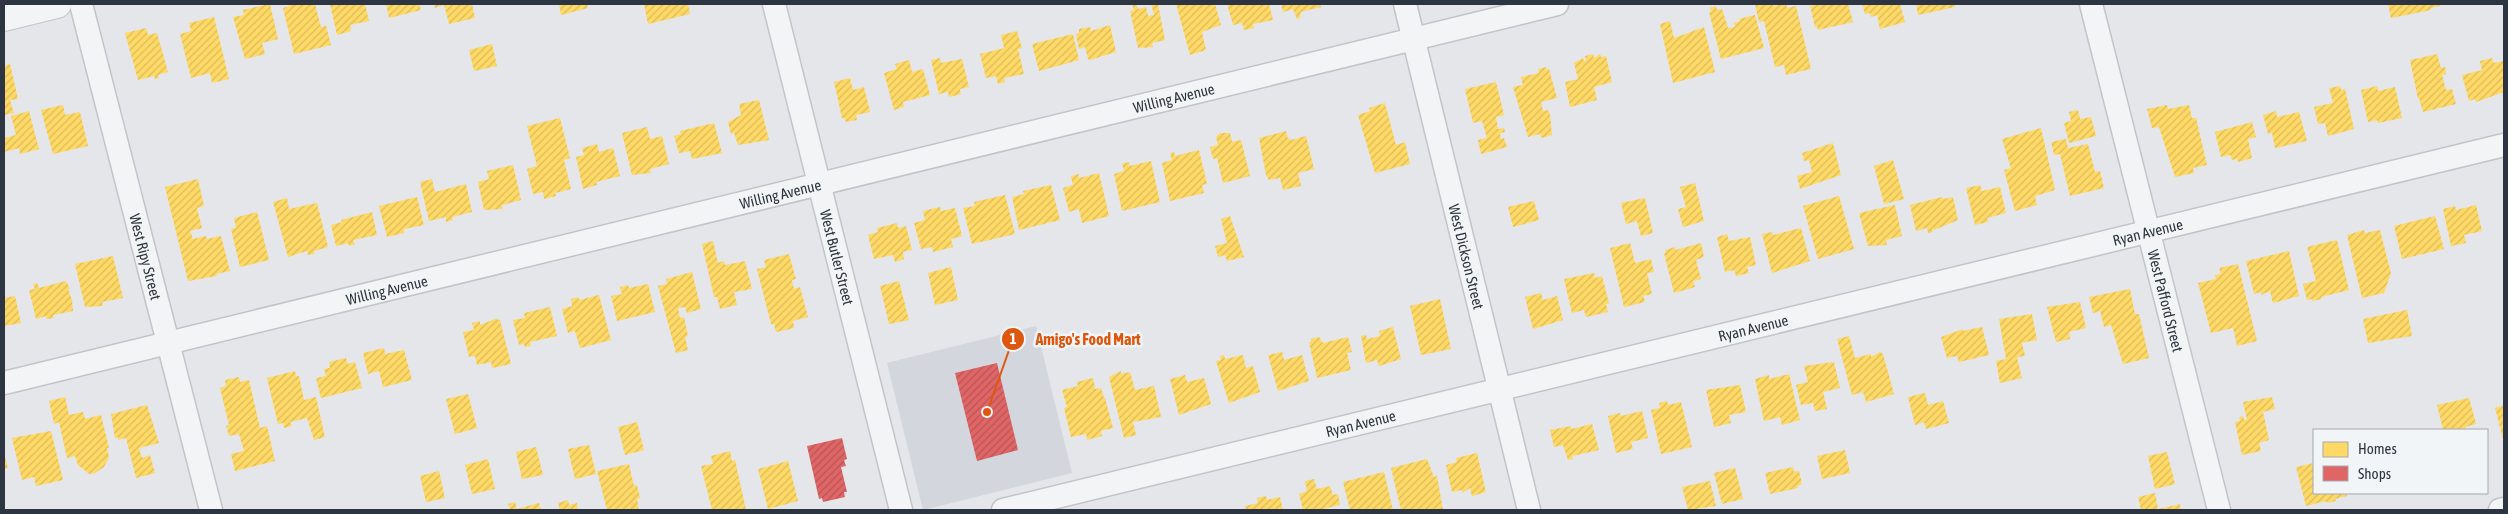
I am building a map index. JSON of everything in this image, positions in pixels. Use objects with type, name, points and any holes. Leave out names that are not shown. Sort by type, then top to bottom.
[{"type":"street","points":[[4,17],[57,4]]},
{"type":"street","name":"West Ripy Street","points":[[81,4],[170,343],[211,510]]},
{"type":"street","name":"West Butler Street","points":[[774,4],[901,510]]},
{"type":"street","name":"West Dickson Street","points":[[1405,4],[1529,510]]},
{"type":"street","name":"Willing Avenue","points":[[4,383],[1557,4]]},
{"type":"street","name":"West Pafford Street","points":[[2091,4],[2218,510]]},
{"type":"street","name":"Ryan Avenue","points":[[1003,510],[2504,145]]},
{"type":"street","points":[[2500,510],[2504,509]]},
{"type":"shaded area","points":[[1036,326],[1072,473],[923,510],[887,363]]},
{"type":"building: Homes","points":[[270,4],[278,39],[262,43],[265,54],[245,59],[233,17],[244,15],[243,10]]},
{"type":"building: Homes","points":[[294,4],[315,4],[321,27],[326,26],[331,45],[294,54],[283,8]]},
{"type":"building: Homes","points":[[330,4],[365,4],[369,21],[350,25],[351,31],[337,35]]},
{"type":"building: Homes","points":[[386,4],[419,4],[421,10],[389,18]]},
{"type":"building: Homes","points":[[434,4],[472,4],[475,18],[449,24],[444,5],[435,8]]},
{"type":"building: Homes","points":[[559,4],[587,4],[588,8],[561,15]]},
{"type":"building: Homes","points":[[644,4],[688,4],[690,14],[648,24]]},
{"type":"building: Homes","points":[[1132,4],[1136,4],[1138,9],[1146,7],[1148,16],[1154,15],[1151,4],[1158,4],[1165,40],[1152,43],[1153,47],[1138,48],[1130,11],[1134,10]]},
{"type":"building: Homes","points":[[1176,4],[1215,4],[1221,25],[1202,32],[1206,50],[1190,55]]},
{"type":"building: Homes","points":[[1227,4],[1269,4],[1273,20],[1253,24],[1254,28],[1244,30],[1242,23],[1233,25]]},
{"type":"building: Homes","points":[[1281,4],[1320,4],[1321,7],[1301,12],[1300,18],[1297,19],[1293,9],[1283,12]]},
{"type":"building: Homes","points":[[1755,4],[1773,4],[1773,6],[1786,4],[1787,8],[1796,6],[1811,69],[1786,75],[1784,65],[1775,67],[1764,21],[1759,22]]},
{"type":"building: Homes","points":[[1848,4],[1853,22],[1818,30],[1817,26],[1815,27],[1810,6]]},
{"type":"building: Homes","points":[[1862,4],[1900,4],[1905,22],[1880,29],[1877,15],[1871,17],[1870,13],[1865,14]]},
{"type":"building: Homes","points":[[1916,4],[1955,4],[1955,7],[1918,15]]},
{"type":"building: Homes","points":[[2388,4],[2439,4],[2440,6],[2431,8],[2431,10],[2391,18]]},
{"type":"building: Homes","points":[[1716,6],[1717,10],[1722,9],[1728,28],[1735,27],[1734,23],[1740,21],[1739,19],[1755,15],[1764,48],[1721,59],[1709,12],[1711,11],[1710,8]]},
{"type":"building: Homes","points":[[214,17],[229,79],[212,83],[210,73],[191,78],[180,34],[191,31],[189,23]]},
{"type":"building: Homes","points":[[1670,21],[1674,38],[1704,27],[1715,72],[1673,83],[1660,24]]},
{"type":"building: Homes","points":[[1110,25],[1116,52],[1088,59],[1085,47],[1079,49],[1076,34],[1079,33],[1079,29],[1090,27],[1091,31]]},
{"type":"building: Homes","points":[[146,28],[148,35],[157,33],[168,72],[158,75],[159,78],[155,79],[154,76],[138,80],[125,33]]},
{"type":"building: Homes","points":[[1017,31],[1022,48],[1018,49],[1024,74],[1004,78],[1005,82],[998,84],[996,76],[986,78],[980,54],[1004,48],[1001,35]]},
{"type":"building: Homes","points":[[1073,34],[1079,60],[1039,71],[1032,44]]},
{"type":"building: Homes","points":[[492,44],[497,66],[474,71],[469,50]]},
{"type":"building: Homes","points":[[1593,54],[1594,58],[1600,54],[1601,57],[1606,56],[1612,82],[1594,87],[1597,100],[1570,107],[1565,82],[1578,79],[1574,63],[1583,58],[1586,61],[1585,56]]},
{"type":"building: Homes","points":[[2437,54],[2441,68],[2445,67],[2446,74],[2442,75],[2446,90],[2452,89],[2456,104],[2423,112],[2418,99],[2410,60]]},
{"type":"building: Homes","points":[[940,58],[941,63],[962,59],[969,87],[960,89],[961,94],[949,97],[948,92],[939,94],[931,60]]},
{"type":"building: Homes","points":[[2492,58],[2494,63],[2503,61],[2504,92],[2476,102],[2475,99],[2469,101],[2462,75],[2482,70],[2480,61]]},
{"type":"building: Homes","points":[[909,60],[912,72],[923,69],[930,95],[903,102],[904,107],[894,110],[884,73],[897,69],[895,64]]},
{"type":"building: Homes","points":[[10,64],[18,99],[10,100],[14,113],[4,115],[4,66]]},
{"type":"building: Homes","points":[[1546,67],[1547,70],[1549,69],[1557,98],[1541,102],[1543,111],[1548,110],[1550,114],[1552,135],[1541,138],[1540,134],[1528,137],[1513,87],[1523,85],[1521,77],[1539,73],[1538,69]]},
{"type":"building: Homes","points":[[850,78],[853,90],[864,87],[870,112],[856,115],[857,120],[846,122],[842,118],[834,82]]},
{"type":"building: Homes","points":[[1496,82],[1504,115],[1496,117],[1498,129],[1504,128],[1505,132],[1500,133],[1501,139],[1504,138],[1507,147],[1481,154],[1478,140],[1487,138],[1482,121],[1473,123],[1465,89]]},
{"type":"building: Homes","points":[[2340,86],[2341,90],[2345,89],[2354,129],[2328,136],[2325,123],[2318,124],[2314,107],[2333,103],[2329,88]]},
{"type":"building: Homes","points":[[2377,86],[2378,91],[2395,87],[2402,118],[2378,123],[2377,120],[2368,122],[2361,90]]},
{"type":"building: Homes","points":[[759,100],[769,140],[738,145],[734,133],[731,134],[728,122],[741,115],[739,104]]},
{"type":"building: Homes","points":[[1385,103],[1396,145],[1405,142],[1410,164],[1375,173],[1358,115],[1370,111],[1369,108]]},
{"type":"building: Homes","points":[[63,105],[65,115],[80,112],[88,146],[53,154],[41,110]]},
{"type":"building: Homes","points":[[2167,105],[2168,109],[2189,105],[2192,118],[2196,118],[2207,165],[2193,168],[2194,173],[2175,177],[2159,127],[2152,128],[2147,109]]},
{"type":"building: Homes","points":[[2078,110],[2080,119],[2091,117],[2096,136],[2069,143],[2064,123],[2071,121],[2069,112]]},
{"type":"building: Homes","points":[[29,111],[39,149],[20,154],[19,148],[4,152],[4,138],[16,135],[11,116]]},
{"type":"building: Homes","points":[[2276,111],[2277,117],[2299,112],[2307,141],[2275,148],[2272,133],[2268,134],[2263,115]]},
{"type":"building: Homes","points":[[560,118],[570,158],[564,160],[571,189],[555,193],[556,196],[544,199],[543,192],[533,194],[527,169],[537,166],[527,126]]},
{"type":"building: Homes","points":[[2252,122],[2256,137],[2248,139],[2252,158],[2238,162],[2237,159],[2232,160],[2230,155],[2221,157],[2215,132]]},
{"type":"building: Homes","points":[[714,123],[722,153],[692,159],[690,151],[679,153],[674,136],[681,134],[680,131]]},
{"type":"building: Homes","points":[[647,127],[650,139],[662,136],[669,164],[650,169],[651,173],[632,175],[622,133]]},
{"type":"building: Homes","points":[[2041,128],[2055,190],[2035,196],[2037,205],[2015,211],[2004,170],[2011,168],[2002,139]]},
{"type":"building: Homes","points":[[1286,131],[1288,139],[1290,138],[1291,140],[1306,136],[1314,169],[1298,173],[1301,186],[1283,190],[1280,178],[1269,180],[1266,175],[1259,138]]},
{"type":"building: Homes","points":[[1220,133],[1230,133],[1232,142],[1241,140],[1250,176],[1223,183],[1217,158],[1213,159],[1210,147],[1218,145],[1216,137]]},
{"type":"building: Homes","points":[[2066,139],[2068,148],[2088,144],[2095,172],[2100,171],[2104,188],[2070,196],[2060,154],[2054,155],[2051,142]]},
{"type":"building: Homes","points":[[1833,143],[1841,175],[1800,189],[1797,176],[1812,172],[1809,160],[1804,161],[1802,153]]},
{"type":"building: Homes","points":[[597,144],[599,152],[613,148],[620,176],[596,182],[597,185],[583,189],[576,157],[584,155],[582,148]]},
{"type":"building: Homes","points":[[1199,150],[1207,184],[1202,185],[1204,193],[1170,201],[1162,163],[1172,160],[1170,153],[1174,152],[1175,156]]},
{"type":"building: Homes","points":[[1893,160],[1904,199],[1884,204],[1874,166]]},
{"type":"building: Homes","points":[[1151,161],[1160,202],[1122,211],[1114,174],[1124,171],[1122,164],[1129,162],[1130,166]]},
{"type":"building: Homes","points":[[513,165],[521,200],[502,205],[503,209],[484,210],[478,182],[489,179],[487,171]]},
{"type":"building: Homes","points":[[1099,173],[1109,216],[1082,223],[1079,209],[1069,212],[1063,188],[1073,185],[1071,176],[1079,174],[1079,178]]},
{"type":"building: Homes","points":[[198,179],[204,206],[197,208],[202,228],[190,231],[193,239],[206,236],[207,239],[221,236],[230,271],[216,274],[217,276],[188,281],[165,187]]},
{"type":"building: Homes","points":[[432,179],[435,192],[466,184],[472,212],[452,217],[453,220],[446,222],[446,217],[429,221],[420,182]]},
{"type":"building: Homes","points":[[1695,183],[1704,221],[1683,227],[1678,209],[1686,207],[1680,187]]},
{"type":"building: Homes","points":[[1051,185],[1060,220],[1019,230],[1012,197],[1024,194],[1023,191]]},
{"type":"building: Homes","points":[[1980,185],[1982,191],[2000,187],[2006,213],[1987,218],[1988,222],[1975,225],[1966,188]]},
{"type":"building: Homes","points":[[1005,195],[1015,234],[972,244],[963,208],[975,206],[974,202]]},
{"type":"building: Homes","points":[[1839,196],[1854,249],[1818,259],[1803,206]]},
{"type":"building: Homes","points":[[417,197],[424,225],[404,229],[404,233],[387,237],[379,206]]},
{"type":"building: Homes","points":[[1942,197],[1943,199],[1953,197],[1958,220],[1934,230],[1932,227],[1933,232],[1928,233],[1927,228],[1916,231],[1910,205]]},
{"type":"building: Homes","points":[[287,198],[289,209],[317,203],[328,247],[314,251],[314,254],[308,255],[307,251],[288,257],[273,202]]},
{"type":"building: Homes","points":[[1645,198],[1653,233],[1641,236],[1637,221],[1626,224],[1621,203]]},
{"type":"building: Homes","points":[[1534,201],[1539,220],[1513,227],[1508,207]]},
{"type":"building: Homes","points":[[1895,205],[1902,236],[1886,240],[1887,245],[1868,246],[1859,213]]},
{"type":"building: Homes","points":[[2476,205],[2482,231],[2464,235],[2466,243],[2451,246],[2443,209],[2455,206],[2456,210]]},
{"type":"building: Homes","points":[[940,207],[941,211],[955,208],[962,236],[951,239],[953,247],[933,252],[932,247],[921,249],[914,223],[925,220],[923,211]]},
{"type":"building: Homes","points":[[257,212],[269,260],[240,267],[231,229],[236,228],[234,218]]},
{"type":"building: Homes","points":[[372,212],[377,235],[353,240],[355,244],[349,246],[348,243],[336,246],[331,225],[342,222],[341,220]]},
{"type":"building: Homes","points":[[1230,216],[1244,257],[1227,261],[1225,255],[1218,257],[1215,246],[1227,243],[1221,219]]},
{"type":"building: Homes","points":[[2435,216],[2444,249],[2402,259],[2394,226]]},
{"type":"building: Homes","points":[[897,223],[898,228],[906,226],[912,250],[903,252],[904,259],[895,262],[893,255],[874,259],[868,235],[878,232],[877,228]]},
{"type":"building: Homes","points":[[1801,228],[1810,261],[1772,273],[1762,234],[1772,232],[1773,235]]},
{"type":"building: Homes","points":[[2364,230],[2365,233],[2380,230],[2391,273],[2384,293],[2362,298],[2347,235]]},
{"type":"building: Homes","points":[[1727,234],[1729,241],[1750,237],[1756,265],[1747,267],[1749,273],[1736,276],[1734,270],[1725,272],[1717,237]]},
{"type":"building: Homes","points":[[2337,240],[2349,290],[2321,297],[2322,299],[2307,300],[2303,284],[2316,281],[2307,247]]},
{"type":"building: Homes","points":[[713,241],[718,263],[724,261],[725,265],[745,261],[752,289],[734,292],[737,305],[720,309],[717,297],[714,297],[702,244]]},
{"type":"building: Homes","points":[[1630,243],[1635,263],[1651,259],[1654,272],[1647,273],[1652,294],[1643,296],[1645,302],[1624,307],[1610,248]]},
{"type":"building: Homes","points":[[1701,243],[1704,257],[1696,260],[1701,279],[1693,281],[1695,287],[1674,293],[1664,253],[1666,253],[1665,250],[1675,247],[1676,250]]},
{"type":"building: Homes","points":[[2289,251],[2299,296],[2273,303],[2270,291],[2261,295],[2261,292],[2254,294],[2246,261]]},
{"type":"building: Homes","points":[[789,254],[796,279],[792,280],[794,289],[800,287],[808,317],[793,321],[794,328],[776,332],[774,324],[771,324],[757,269],[766,267],[764,260]]},
{"type":"building: Homes","points":[[113,256],[123,298],[102,302],[103,306],[85,307],[75,264]]},
{"type":"building: Homes","points":[[2238,264],[2257,341],[2237,346],[2233,328],[2211,333],[2198,283],[2216,279],[2215,275],[2221,274],[2219,268]]},
{"type":"building: Homes","points":[[951,267],[958,300],[935,305],[928,273]]},
{"type":"building: Homes","points":[[692,272],[701,309],[687,313],[685,307],[678,308],[680,318],[684,317],[688,336],[685,337],[688,350],[676,353],[658,286],[667,284],[666,279]]},
{"type":"building: Homes","points":[[1594,273],[1595,278],[1602,276],[1609,303],[1606,304],[1608,312],[1586,317],[1584,310],[1572,313],[1564,279]]},
{"type":"building: Homes","points":[[66,281],[70,289],[68,289],[73,311],[53,315],[54,318],[46,319],[46,316],[36,319],[29,290],[35,289],[33,284],[37,283],[39,288]]},
{"type":"building: Homes","points":[[899,281],[909,320],[889,324],[880,286]]},
{"type":"building: Homes","points":[[648,284],[655,312],[617,321],[611,296],[622,294],[620,287],[628,285],[629,288]]},
{"type":"building: Homes","points":[[2130,289],[2135,314],[2139,314],[2149,358],[2123,364],[2111,325],[2104,327],[2100,311],[2093,313],[2089,297]]},
{"type":"building: Homes","points":[[1541,293],[1543,300],[1557,296],[1563,320],[1533,329],[1525,297]]},
{"type":"building: Homes","points":[[599,295],[611,340],[580,348],[575,331],[568,333],[562,309],[572,306],[571,299],[578,297],[579,300]]},
{"type":"building: Homes","points":[[15,296],[21,323],[4,326],[4,298]]},
{"type":"building: Homes","points":[[1440,299],[1451,349],[1421,355],[1410,306]]},
{"type":"building: Homes","points":[[2080,302],[2086,328],[2069,332],[2070,339],[2056,342],[2047,307]]},
{"type":"building: Homes","points":[[550,307],[557,336],[530,342],[531,346],[519,345],[513,320],[525,318],[524,313]]},
{"type":"building: Homes","points":[[2407,310],[2412,336],[2368,343],[2363,319]]},
{"type":"building: Homes","points":[[2032,314],[2037,340],[2022,343],[2025,356],[2017,357],[2022,378],[2000,383],[1996,361],[2006,359],[1999,319]]},
{"type":"building: Homes","points":[[495,319],[500,320],[511,364],[492,368],[491,362],[477,365],[475,356],[469,357],[463,332],[474,330],[472,323],[480,321],[480,325]]},
{"type":"building: Homes","points":[[1393,327],[1401,359],[1379,366],[1377,360],[1366,363],[1361,336],[1366,335],[1367,339],[1380,336],[1379,331]]},
{"type":"building: Homes","points":[[1982,327],[1989,355],[1959,362],[1957,356],[1947,358],[1941,337],[1963,329],[1963,331]]},
{"type":"building: Homes","points":[[1849,336],[1855,358],[1871,354],[1871,357],[1880,352],[1883,354],[1894,394],[1866,402],[1863,392],[1852,395],[1837,339]]},
{"type":"building: Homes","points":[[1319,337],[1323,343],[1348,337],[1352,352],[1347,353],[1351,370],[1317,378],[1309,342],[1311,342],[1311,339]]},
{"type":"building: Homes","points":[[384,348],[385,354],[404,350],[412,380],[383,387],[379,371],[368,374],[363,353]]},
{"type":"building: Homes","points":[[1282,352],[1284,360],[1302,355],[1309,381],[1278,391],[1268,355]]},
{"type":"building: Homes","points":[[1224,355],[1225,359],[1243,355],[1246,368],[1253,366],[1260,392],[1229,403],[1216,361],[1221,360],[1220,356]]},
{"type":"building: Homes","points":[[346,358],[348,364],[355,362],[362,388],[321,398],[316,378],[326,376],[324,369],[330,368],[329,362]]},
{"type":"building: Homes","points":[[1834,362],[1840,388],[1823,392],[1827,409],[1815,411],[1813,403],[1801,405],[1796,385],[1808,382],[1804,366]]},
{"type":"building: Homes","points":[[295,371],[296,376],[299,376],[304,400],[316,397],[325,437],[314,440],[307,418],[290,422],[292,426],[284,428],[283,423],[278,424],[267,378]]},
{"type":"building: Homes","points":[[1121,371],[1121,374],[1130,372],[1135,390],[1154,386],[1161,417],[1133,422],[1136,435],[1124,438],[1109,377]]},
{"type":"building: Homes","points":[[1789,374],[1800,420],[1782,425],[1780,417],[1764,421],[1755,379],[1769,375],[1769,379]]},
{"type":"building: Homes","points":[[1185,375],[1187,382],[1204,378],[1211,404],[1179,415],[1170,379]]},
{"type":"building: Homes","points":[[239,377],[240,382],[249,380],[260,428],[267,426],[275,461],[235,471],[231,454],[244,451],[239,434],[229,436],[226,426],[229,425],[220,388],[226,386],[225,380]]},
{"type":"building: Homes","points":[[1093,378],[1095,389],[1101,388],[1105,398],[1113,428],[1101,431],[1102,436],[1087,440],[1086,434],[1071,437],[1064,408],[1067,407],[1062,390],[1078,386],[1077,382]]},
{"type":"building: Homes","points":[[1740,385],[1746,412],[1729,415],[1731,423],[1714,427],[1706,390]]},
{"type":"building: Homes","points":[[1925,393],[1928,405],[1943,401],[1949,423],[1926,429],[1924,422],[1915,425],[1908,397]]},
{"type":"building: Homes","points":[[468,394],[477,428],[455,434],[446,399]]},
{"type":"building: Homes","points":[[65,397],[69,415],[83,412],[85,419],[101,415],[109,448],[107,448],[109,457],[104,467],[95,473],[89,474],[78,465],[75,456],[67,458],[59,422],[54,424],[49,401]]},
{"type":"building: Homes","points":[[2272,397],[2275,409],[2263,412],[2269,440],[2259,443],[2261,451],[2242,455],[2235,422],[2240,421],[2239,417],[2243,416],[2244,420],[2247,420],[2243,402]]},
{"type":"building: Homes","points":[[2469,398],[2476,424],[2465,427],[2466,429],[2443,429],[2437,405]]},
{"type":"building: Homes","points":[[1667,401],[1668,405],[1681,402],[1692,447],[1661,454],[1651,410],[1660,408],[1659,403]]},
{"type":"building: Homes","points":[[147,405],[159,443],[139,448],[142,458],[150,455],[155,473],[136,478],[126,438],[118,440],[118,437],[115,438],[111,414]]},
{"type":"building: Homes","points":[[2504,405],[2504,443],[2495,408]]},
{"type":"building: Homes","points":[[1642,411],[1648,438],[1631,442],[1633,449],[1616,453],[1608,416],[1620,413],[1621,416]]},
{"type":"building: Homes","points":[[637,422],[644,450],[625,455],[618,427]]},
{"type":"building: Homes","points":[[1592,424],[1599,450],[1572,456],[1573,459],[1568,460],[1563,445],[1554,447],[1550,430],[1571,426],[1571,429]]},
{"type":"building: Homes","points":[[51,431],[63,480],[36,486],[34,477],[22,480],[12,438]]},
{"type":"building: Homes","points":[[589,445],[596,474],[575,479],[568,449]]},
{"type":"building: Homes","points":[[536,447],[543,475],[522,479],[516,452]]},
{"type":"building: Homes","points":[[1845,450],[1850,473],[1822,479],[1817,456]]},
{"type":"building: Homes","points":[[730,451],[732,461],[735,460],[746,510],[712,510],[701,466],[713,464],[711,456]]},
{"type":"building: Homes","points":[[2167,452],[2175,484],[2155,489],[2148,456]]},
{"type":"building: Homes","points":[[4,453],[8,468],[4,469]]},
{"type":"building: Homes","points":[[1477,453],[1486,492],[1472,496],[1470,488],[1462,493],[1462,490],[1452,492],[1446,465],[1457,462],[1456,458]]},
{"type":"building: Homes","points":[[488,459],[495,489],[472,494],[465,465]]},
{"type":"building: Homes","points":[[1427,459],[1434,477],[1437,476],[1443,510],[1401,510],[1391,468]]},
{"type":"building: Homes","points":[[788,461],[798,501],[768,509],[758,469]]},
{"type":"building: Homes","points":[[2313,463],[2313,494],[2346,494],[2347,496],[2335,499],[2336,501],[2327,503],[2326,501],[2306,506],[2296,467]]},
{"type":"building: Homes","points":[[629,464],[634,486],[637,485],[640,498],[637,499],[639,510],[607,510],[597,471]]},
{"type":"building: Homes","points":[[1793,467],[1794,472],[1799,471],[1802,484],[1797,486],[1798,488],[1770,494],[1765,473]]},
{"type":"building: Homes","points":[[1735,468],[1743,499],[1722,504],[1714,473]]},
{"type":"building: Homes","points":[[439,471],[445,498],[426,502],[420,476]]},
{"type":"building: Homes","points":[[1384,472],[1393,510],[1350,510],[1343,482]]},
{"type":"building: Homes","points":[[1314,479],[1317,489],[1330,486],[1333,495],[1338,494],[1340,505],[1319,510],[1303,510],[1299,494],[1307,491],[1305,481]]},
{"type":"building: Homes","points":[[1710,481],[1716,506],[1688,510],[1682,487]]},
{"type":"building: Homes","points":[[2155,493],[2158,509],[2180,504],[2181,510],[2141,510],[2138,497]]},
{"type":"building: Homes","points":[[1266,496],[1267,500],[1280,497],[1283,510],[1246,510],[1245,506],[1258,503],[1257,498]]},
{"type":"building: Homes","points":[[568,500],[569,505],[577,503],[578,510],[560,510],[558,503]]},
{"type":"building: Homes","points":[[515,502],[517,509],[539,503],[541,510],[510,510],[508,504]]},
{"type":"building: Shops","points":[[997,363],[1018,450],[977,461],[955,373]]},
{"type":"building: Shops","points":[[842,438],[847,459],[844,460],[846,466],[841,467],[847,492],[844,492],[845,497],[823,502],[822,498],[819,499],[807,446]]},
{"type":"place","name":"Amigo's Food Mart","points":[[987,412]]}]
